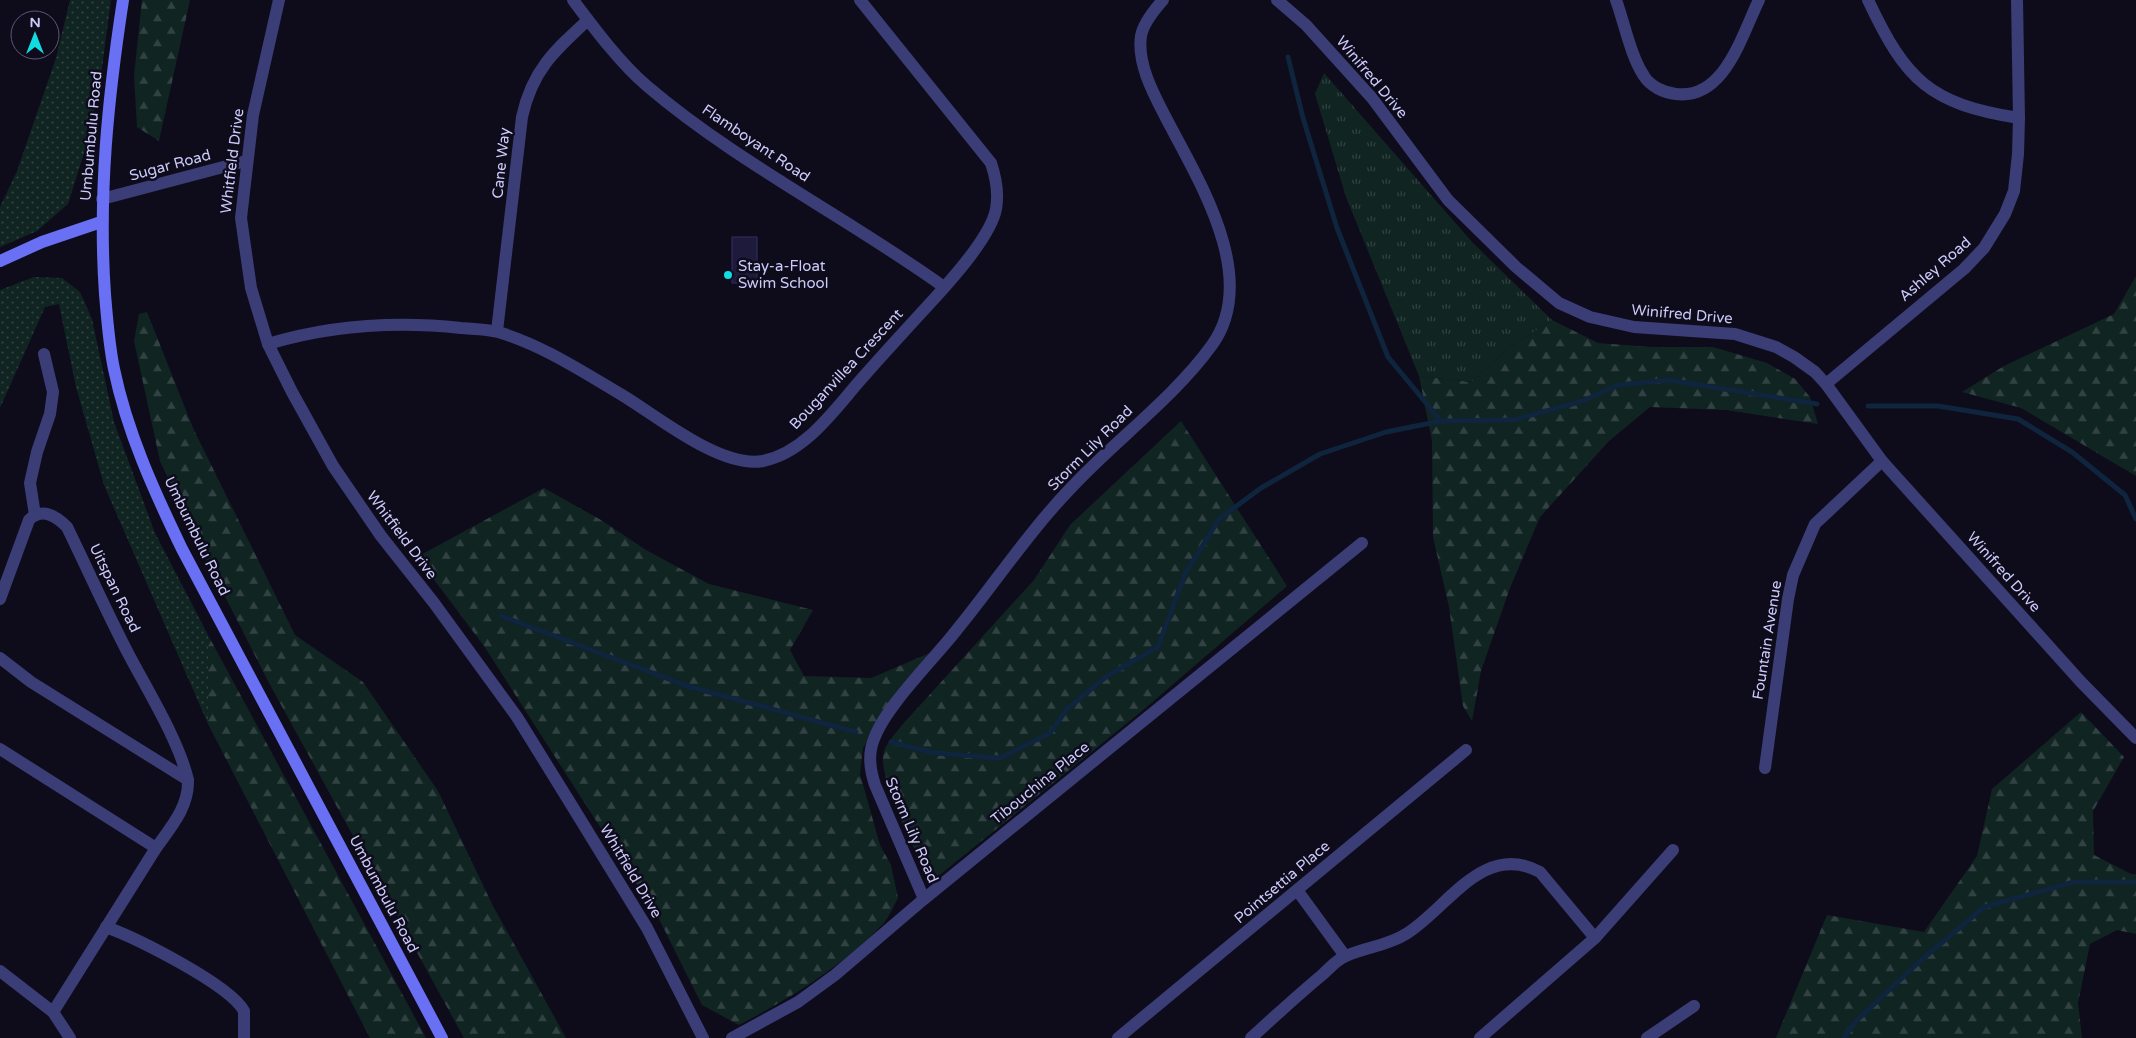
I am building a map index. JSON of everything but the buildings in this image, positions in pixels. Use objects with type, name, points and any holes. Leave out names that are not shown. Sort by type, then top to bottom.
[{"type":"main road","name":"Umbumbulu Road","points":[[123,0],[110,86],[101,222],[106,310],[113,367],[136,444],[160,504],[442,1038]]},
{"type":"main road","points":[[0,261],[42,242],[101,222]]},
{"type":"street","name":"Whitfield Drive","points":[[279,0],[252,115],[241,218],[243,245],[251,288],[268,344],[333,466],[381,536],[439,611],[516,718],[548,768],[647,928],[703,1038]]},
{"type":"street","name":"Flamboyant Road","points":[[573,0],[588,20],[646,85],[706,130],[897,252],[944,287]]},
{"type":"street","name":"Bouganvillea Crescent","points":[[268,344],[304,334],[352,326],[416,323],[497,331],[560,359],[623,396],[693,441],[736,460],[763,460],[792,448],[810,435],[968,259],[991,222],[996,210],[997,186],[991,163],[860,0]]},
{"type":"street","name":"Storm Lily Road","points":[[924,899],[874,785],[871,773],[870,750],[874,738],[902,696],[974,610],[1062,497],[1096,462],[1186,378],[1213,344],[1222,326],[1228,303],[1229,278],[1223,240],[1208,201],[1157,102],[1141,50],[1141,32],[1163,0]]},
{"type":"street","name":"Winifred Drive","points":[[1277,0],[1306,25],[1372,98],[1448,200],[1516,267],[1559,303],[1584,315],[1611,323],[1634,327],[1716,332],[1758,341],[1794,357],[1826,384],[1882,460],[2081,682],[2136,738]]},
{"type":"street","points":[[1616,0],[1644,77],[1656,88],[1681,95],[1698,92],[1710,86],[1727,68],[1759,0]]},
{"type":"street","points":[[1868,0],[1888,42],[1900,59],[1912,74],[1932,90],[1953,103],[1983,112],[2019,118]]},
{"type":"street","name":"Ashley Road","points":[[1826,384],[1964,269],[1984,248],[2005,214],[2014,191],[2018,154],[2017,0]]},
{"type":"street","name":"Cane Way","points":[[497,331],[522,117],[527,96],[548,58],[588,20]]},
{"type":"street","name":"Sugar Road","points":[[102,199],[246,161]]},
{"type":"street","points":[[0,599],[27,524],[36,515],[30,483],[37,452],[50,414],[53,392],[44,354]]},
{"type":"street","name":"Fountain Avenue","points":[[1765,768],[1788,599],[1793,575],[1815,524],[1882,460]]},
{"type":"street","name":"Uitspan Road","points":[[36,515],[51,514],[67,527],[166,726],[188,780]]},
{"type":"street","name":"Tibouchina Place","points":[[732,1038],[798,1002],[835,975],[924,899],[1362,542]]},
{"type":"street","points":[[0,658],[47,692],[188,780],[184,805],[53,1012]]},
{"type":"street","points":[[0,749],[156,848]]},
{"type":"street","name":"Pointsettia Place","points":[[1118,1038],[1466,750]]},
{"type":"street","points":[[1480,1038],[1595,938],[1673,850]]},
{"type":"street","points":[[1252,1038],[1345,956],[1381,946],[1406,934],[1418,926],[1456,889],[1477,874],[1505,865],[1530,866],[1540,872],[1595,938]]},
{"type":"street","points":[[1297,890],[1345,956]]},
{"type":"street","points":[[106,927],[147,944],[232,997],[244,1010],[244,1038]]},
{"type":"street","points":[[0,971],[53,1012],[70,1038]]},
{"type":"street","points":[[1647,1038],[1694,1006]]},
{"type":"green space","points":[[70,0],[111,0],[102,68],[90,134],[68,204],[37,231],[0,247],[0,207],[17,171],[55,60],[60,60],[60,41]]},
{"type":"green space","points":[[142,0],[190,0],[159,141],[137,127],[134,76]]},
{"type":"green space","points":[[1324,73],[1473,243],[1552,320],[1510,347],[1471,382],[1419,376],[1346,197],[1315,94]]},
{"type":"green space","points":[[2136,276],[2136,476],[2021,408],[1962,392],[2004,366],[2114,314]]},
{"type":"green space","points":[[34,277],[62,278],[80,292],[92,319],[114,422],[155,533],[208,635],[208,724],[104,485],[76,387],[59,304],[45,307],[0,408],[0,290]]},
{"type":"green space","points":[[147,312],[193,428],[295,635],[363,682],[438,791],[493,906],[566,1038],[464,1038],[269,683],[205,557],[160,461],[134,341],[139,314]]},
{"type":"green space","points":[[1552,320],[1598,343],[1652,347],[1713,347],[1767,363],[1795,379],[1810,397],[1818,424],[1726,410],[1650,407],[1609,441],[1540,517],[1510,588],[1481,671],[1472,721],[1463,706],[1449,607],[1433,537],[1432,441],[1419,376],[1471,382],[1510,347]]},
{"type":"green space","points":[[1181,421],[1287,586],[1142,711],[931,882],[908,836],[892,797],[883,763],[885,748],[902,725],[1034,580],[1070,525]]},
{"type":"green space","points":[[544,488],[601,520],[646,550],[709,584],[813,610],[790,650],[804,676],[871,678],[932,652],[884,710],[863,748],[860,774],[880,845],[891,865],[898,898],[891,912],[866,940],[833,968],[796,993],[739,1025],[702,1005],[659,919],[484,646],[417,557]]},
{"type":"green space","points":[[208,635],[426,1038],[370,1038],[208,724]]},
{"type":"green space","points":[[2081,712],[2124,757],[2093,811],[2094,855],[2131,874],[2136,874],[2136,934],[2117,930],[2090,944],[2078,1003],[2082,1038],[1776,1038],[1827,915],[1924,932],[1977,856],[1992,789]]},
{"type":"waterway","points":[[1288,57],[1303,118],[1337,228],[1388,357],[1441,421]]},
{"type":"waterway","points":[[891,742],[935,753],[1000,758],[1050,733],[1067,709],[1107,676],[1158,647],[1185,574],[1219,519],[1261,488],[1320,454],[1386,432],[1441,421],[1513,420],[1583,401],[1618,385],[1669,380],[1817,404]]},
{"type":"waterway","points":[[1868,406],[1938,406],[2018,419],[2072,452],[2125,495],[2136,519]]},
{"type":"waterway","points":[[501,616],[687,686],[856,732]]},
{"type":"waterway","points":[[1844,1038],[1855,1022],[1919,962],[1984,907],[2074,882],[2136,882]]},
{"type":"place","name":"Stay-a-Float Swim School","points":[[728,275]]}]
